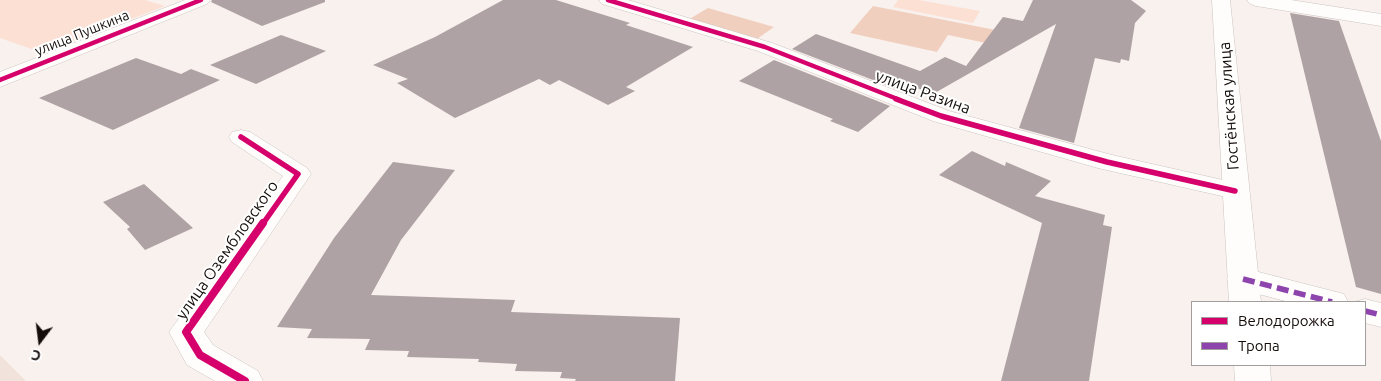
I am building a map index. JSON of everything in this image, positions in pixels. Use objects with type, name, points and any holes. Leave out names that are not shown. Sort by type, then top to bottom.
[{"type":"street","name":"улица Пушкина","points":[[0,80],[201,0]]},
{"type":"street","name":"улица Разина","points":[[608,0],[765,47],[941,116],[1107,162],[1235,192]]},
{"type":"street","name":"Гостёнская улица","points":[[1220,0],[1244,290]]},
{"type":"street","points":[[1256,0],[1381,20]]},
{"type":"street","points":[[0,60],[24,70]]},
{"type":"street","name":"улица Озембловского","points":[[241,137],[298,174],[186,332],[200,355],[245,381]]},
{"type":"street","points":[[1244,290],[1325,301]]},
{"type":"street","points":[[1366,311],[1381,315]]},
{"type":"street","points":[[1252,366],[1253,381]]},
{"type":"shaded area","points":[[0,0],[145,0],[165,6],[43,53],[0,38]]},
{"type":"shaded area","points":[[898,0],[919,0],[980,11],[973,23],[893,7]]},
{"type":"shaded area","points":[[873,6],[1011,33],[1005,47],[948,35],[937,52],[850,33]]},
{"type":"shaded area","points":[[708,8],[774,27],[754,41],[686,21]]},
{"type":"shaded area","points":[[0,355],[26,381],[0,381]]},
{"type":"building","points":[[212,0],[325,0],[325,2],[262,26],[211,2]]},
{"type":"building","points":[[503,0],[556,0],[630,23],[626,25],[693,47],[626,87],[635,91],[608,105],[559,80],[550,85],[539,79],[455,118],[397,83],[408,79],[373,65],[435,37]]},
{"type":"building","points":[[1033,0],[1131,0],[1146,11],[1135,23],[1129,61],[1121,59],[1120,63],[1095,58],[1074,143],[1019,128],[1056,24],[933,94],[914,87],[907,93],[792,49],[816,34],[920,71],[945,57],[966,66],[1003,17],[1023,21]]},
{"type":"building","points":[[1290,13],[1339,21],[1381,141],[1381,294],[1356,287]]},
{"type":"building","points":[[281,35],[326,51],[256,84],[210,65]]},
{"type":"building","points":[[136,58],[181,74],[191,69],[220,80],[113,130],[39,98]]},
{"type":"building","points":[[774,60],[890,106],[858,132],[830,121],[833,119],[739,81]]},
{"type":"building","points":[[972,151],[1005,166],[1006,162],[1051,181],[1035,196],[1105,215],[1103,225],[1112,227],[1089,381],[1001,381],[1042,223],[939,175]]},
{"type":"building","points":[[393,162],[455,170],[401,240],[371,295],[515,300],[511,312],[680,318],[675,381],[575,381],[576,379],[560,378],[562,372],[515,371],[517,364],[478,362],[479,359],[407,357],[409,351],[365,350],[370,339],[307,338],[312,329],[277,327],[334,238]]},
{"type":"building","points":[[144,184],[193,228],[145,250],[127,229],[130,227],[103,202]]},
{"type":"marked path","points":[[1243,279],[1328,301]]},
{"type":"marked path","points":[[1366,311],[1381,315]]},
{"type":"cycle path","points":[[0,80],[201,0]]},
{"type":"cycle path","points":[[608,0],[765,47],[941,116],[1107,162],[1235,191]]},
{"type":"cycle path","points":[[241,137],[298,174],[186,332],[200,355],[245,381]]}]
